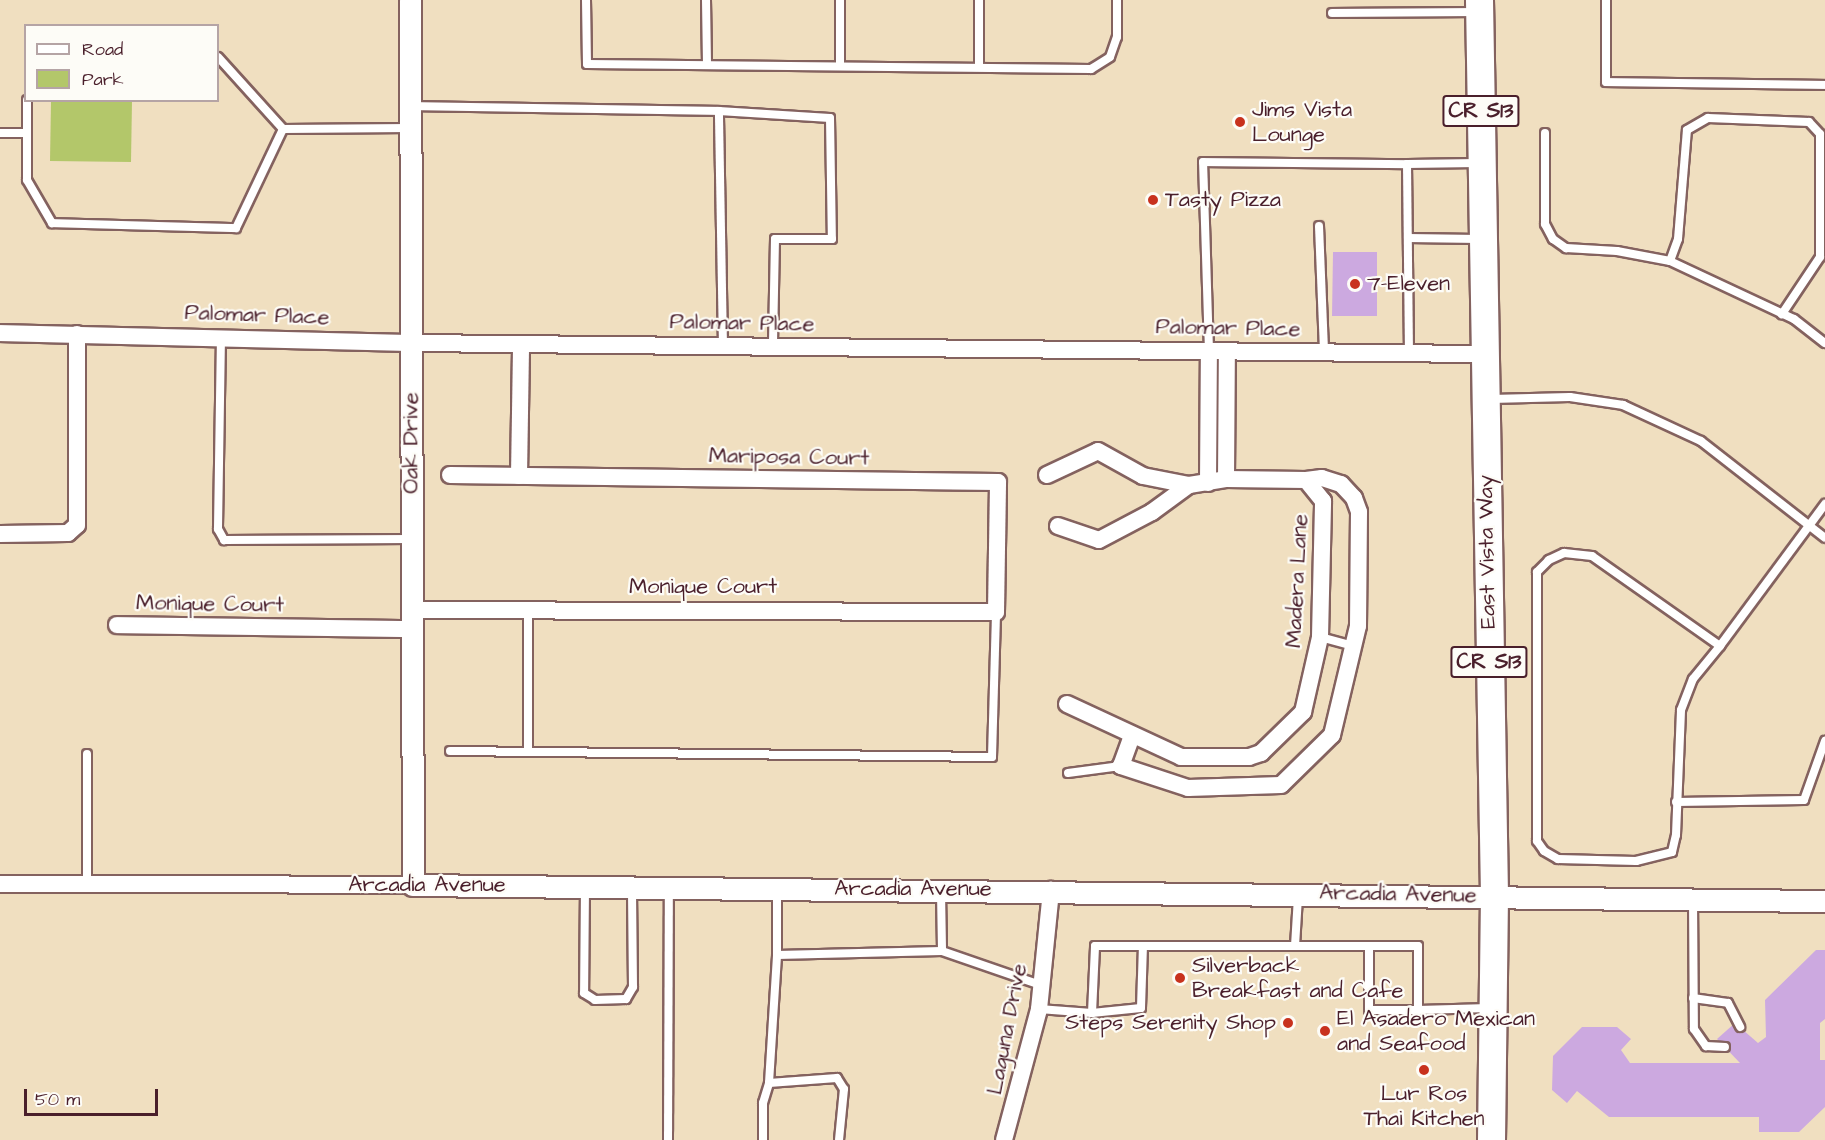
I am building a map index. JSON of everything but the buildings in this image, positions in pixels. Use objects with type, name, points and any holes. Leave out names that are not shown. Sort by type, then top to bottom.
[{"type":"main road","name":"East Vista Way","points":[[1479,6],[1494,896],[1491,1140]]},
{"type":"street","name":"Oak Drive","points":[[411,0],[413,885]]},
{"type":"street","name":"Palomar Place","points":[[0,333],[221,336],[411,343],[1484,354]]},
{"type":"street","points":[[0,534],[69,533],[77,525],[77,334]]},
{"type":"street","points":[[519,476],[521,344]]},
{"type":"street","points":[[1047,475],[1098,451],[1158,481],[1189,485],[1208,483],[1209,351]]},
{"type":"street","points":[[1226,480],[1227,351]]},
{"type":"street","name":"Mariposa Court","points":[[450,475],[998,482],[996,612]]},
{"type":"street","name":"Madera Lane","points":[[1121,766],[1188,788],[1281,785],[1332,735],[1358,626],[1358,504],[1332,479],[1226,480],[1208,483]]},
{"type":"street","name":"Madera Lane","points":[[1067,704],[1181,756],[1256,756],[1303,712],[1320,637],[1323,501],[1306,480]]},
{"type":"street","points":[[1058,526],[1099,540],[1152,512],[1189,485]]},
{"type":"street","name":"Monique Court","points":[[117,625],[411,620],[528,608],[996,612]]},
{"type":"street","points":[[1121,766],[1132,735]]},
{"type":"street","name":"Arcadia Avenue","points":[[0,884],[1051,890],[1825,901]]},
{"type":"street","name":"Laguna Drive","points":[[1004,1140],[1039,1009],[1051,890]]},
{"type":"lane","points":[[586,0],[587,64],[1091,69],[1110,57],[1117,38],[1117,0]]},
{"type":"lane","points":[[706,0],[707,65]]},
{"type":"lane","points":[[840,0],[840,66]]},
{"type":"lane","points":[[979,0],[979,67]]},
{"type":"lane","points":[[1606,0],[1606,82],[1825,85]]},
{"type":"lane","points":[[1332,14],[1479,6]]},
{"type":"lane","points":[[219,58],[283,129],[411,128]]},
{"type":"lane","points":[[27,102],[27,180],[52,223],[236,228],[283,129]]},
{"type":"lane","points":[[411,106],[719,111],[830,118],[832,239],[775,239],[773,346]]},
{"type":"lane","points":[[719,111],[723,346]]},
{"type":"lane","points":[[1670,261],[1678,239],[1687,130],[1708,118],[1809,122],[1820,134],[1820,257],[1782,314]]},
{"type":"lane","points":[[0,133],[27,133]]},
{"type":"lane","points":[[1545,133],[1545,224],[1553,239],[1566,248],[1617,251],[1670,261],[1782,314],[1825,343]]},
{"type":"lane","points":[[1209,351],[1203,162],[1481,163]]},
{"type":"lane","points":[[1407,164],[1409,353]]},
{"type":"lane","points":[[1319,226],[1323,352]]},
{"type":"lane","points":[[1408,238],[1482,239]]},
{"type":"lane","points":[[221,336],[218,529],[224,540],[411,539]]},
{"type":"lane","points":[[1484,399],[1570,397],[1623,405],[1701,441],[1825,538]]},
{"type":"lane","points":[[1720,646],[1592,556],[1564,553],[1549,560],[1538,572],[1538,841],[1544,851],[1558,859],[1636,861],[1672,852],[1676,835],[1681,710],[1693,680],[1720,646],[1825,504]]},
{"type":"lane","points":[[528,608],[528,752]]},
{"type":"lane","points":[[450,751],[992,757],[996,612]]},
{"type":"lane","points":[[1320,637],[1354,647]]},
{"type":"lane","points":[[1676,802],[1804,800],[1825,741]]},
{"type":"lane","points":[[87,754],[87,884]]},
{"type":"lane","points":[[1068,773],[1121,766]]},
{"type":"lane","points":[[585,887],[584,993],[595,1000],[626,999],[633,987],[632,887]]},
{"type":"lane","points":[[668,1140],[669,887]]},
{"type":"lane","points":[[763,1140],[763,1103],[769,1083],[777,955],[777,888]]},
{"type":"lane","points":[[940,890],[942,951]]},
{"type":"lane","points":[[1295,946],[1298,893]]},
{"type":"lane","points":[[1693,899],[1693,998],[1698,1039],[1706,1046],[1725,1047]]},
{"type":"lane","points":[[1092,1013],[1095,946],[1418,946],[1418,1010]]},
{"type":"lane","points":[[1039,1009],[1092,1013],[1141,1008],[1143,946]]},
{"type":"lane","points":[[1369,946],[1369,1010],[1493,1007]]},
{"type":"lane","points":[[777,955],[942,951],[1041,985]]},
{"type":"lane","points":[[1693,998],[1728,1003],[1740,1027]]},
{"type":"lane","points":[[769,1083],[837,1078],[844,1089],[839,1140]]},
{"type":"green space","points":[[51,102],[132,102],[131,162],[50,161]]},
{"type":"place","name":"Jims Vista Lounge","points":[[1240,122]]},
{"type":"place","name":"Tasty Pizza","points":[[1153,200]]},
{"type":"place","name":"7-Eleven","points":[[1355,284]]},
{"type":"place","name":"Silverback Breakfast and Cafe","points":[[1180,978]]},
{"type":"place","name":"Steps Serenity Shop","points":[[1288,1023]]},
{"type":"place","name":"El Asadero Mexican and Seafood","points":[[1325,1031]]},
{"type":"place","name":"Lur Ros Thai Kitchen","points":[[1424,1070]]}]
